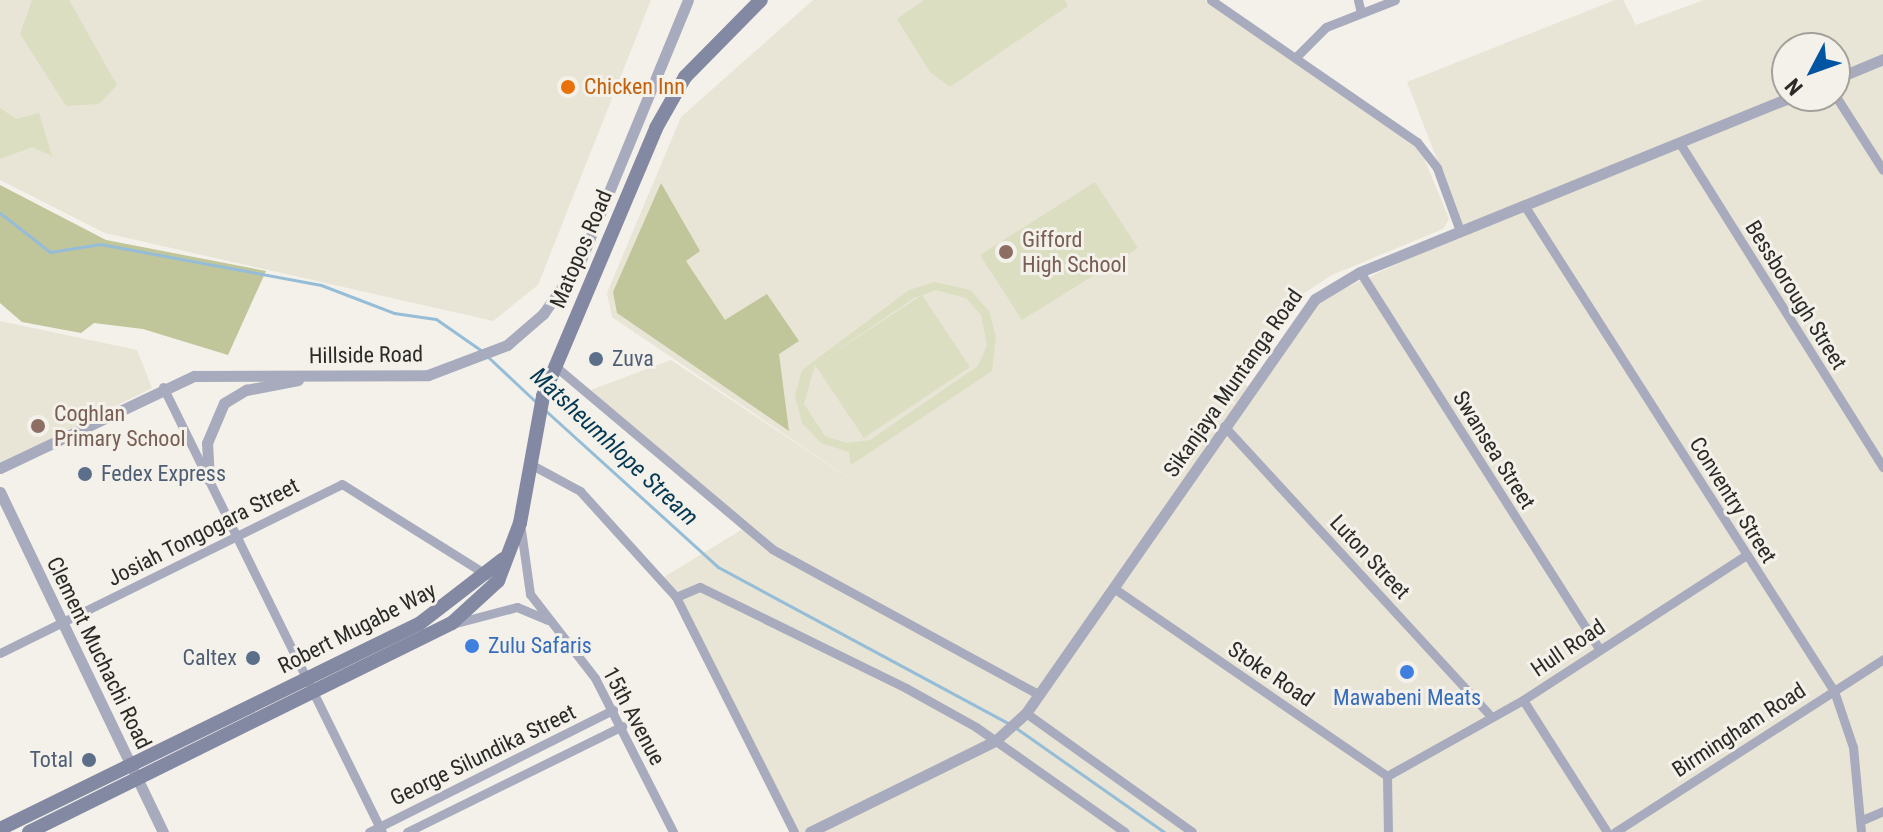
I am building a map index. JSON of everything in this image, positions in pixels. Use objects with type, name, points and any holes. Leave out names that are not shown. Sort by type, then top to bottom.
[{"type":"main road","name":"Matopos Road","points":[[512,550],[532,465],[537,416],[543,396],[675,89],[761,0]]},
{"type":"main road","name":"Robert Mugabe Way","points":[[310,685],[432,617],[487,575],[512,550]]},
{"type":"main road","name":"Robert Mugabe Way","points":[[0,829],[134,771],[310,685],[452,623],[498,581],[512,550]]},
{"type":"main road","name":"Robert Mugabe Way","points":[[29,832],[134,771]]},
{"type":"street","name":"Hillside Road","points":[[0,468],[163,387],[225,373],[310,377],[428,375],[479,361],[507,345],[543,314],[580,262],[688,0]]},
{"type":"street","points":[[1211,0],[1426,151],[1460,231]]},
{"type":"street","points":[[1358,0],[1361,13]]},
{"type":"street","points":[[1296,57],[1319,32],[1395,0]]},
{"type":"street","points":[[1851,72],[1883,59]]},
{"type":"street","name":"Sikanjaya Muntanga Road","points":[[810,832],[999,739],[1024,716],[1315,299],[1360,272],[1771,105]]},
{"type":"street","points":[[1846,112],[1883,170]]},
{"type":"street","name":"Bessborough Street","points":[[1679,142],[1883,467]]},
{"type":"street","name":"Conventry Street","points":[[1524,205],[1834,691],[1850,735],[1860,827]]},
{"type":"street","name":"Swansea Street","points":[[1360,272],[1598,647]]},
{"type":"street","points":[[555,366],[772,549],[1038,694]]},
{"type":"street","points":[[209,480],[207,443],[224,403],[246,390],[310,377]]},
{"type":"street","points":[[163,387],[381,829]]},
{"type":"street","name":"Luton Street","points":[[1224,426],[1488,713]]},
{"type":"street","points":[[532,465],[559,475],[600,509],[676,597],[794,832]]},
{"type":"street","name":"Josiah Tongogara Street","points":[[0,653],[335,486],[359,490],[487,575]]},
{"type":"street","name":"Clement Muchachi Road","points":[[0,492],[163,832]]},
{"type":"street","name":"15th Avenue","points":[[520,523],[526,585],[613,710],[673,832]]},
{"type":"street","name":"Hull Road","points":[[1387,776],[1409,767],[1488,713],[1523,700],[1598,647],[1746,555]]},
{"type":"street","points":[[676,597],[700,587],[906,688],[999,739],[1125,832]]},
{"type":"street","name":"Stoke Road","points":[[1115,589],[1387,776]]},
{"type":"street","points":[[452,623],[517,607],[554,624]]},
{"type":"street","name":"Birmingham Road","points":[[1615,832],[1883,659]]},
{"type":"street","points":[[1523,700],[1607,832]]},
{"type":"street","name":"George Silundika Street","points":[[369,832],[381,829],[613,710]]},
{"type":"street","points":[[1024,716],[1192,832]]},
{"type":"street","name":"George Silundika Street","points":[[407,832],[622,726]]},
{"type":"street","points":[[1387,776],[1388,832]]},
{"type":"street","points":[[1860,827],[1883,811]]},
{"type":"shaded area","points":[[0,0],[651,0],[538,285],[493,321],[105,233],[0,180]]},
{"type":"shaded area","points":[[813,0],[1205,0],[1403,135],[1422,153],[1449,219],[1443,229],[1332,275],[1295,299],[1236,378],[1251,389],[1316,302],[1465,232],[1407,82],[1615,0],[1623,0],[1636,25],[1704,0],[1883,0],[1883,832],[789,832],[664,577],[746,527],[588,391],[671,360],[865,489],[612,317],[607,293],[681,117]]},
{"type":"shaded area","name":"Coghlan Primary School","points":[[0,321],[137,350],[152,388],[0,464]]},
{"type":"green space","points":[[32,0],[69,0],[117,85],[99,104],[66,106],[20,34]]},
{"type":"green space","points":[[924,0],[1065,0],[1068,6],[950,87],[930,72],[897,19]]},
{"type":"green space","points":[[0,108],[16,119],[39,113],[52,156],[32,147],[0,159]]},
{"type":"green space","points":[[1095,182],[1138,248],[1022,320],[980,255]]},
{"type":"green space","points":[[661,183],[700,251],[686,261],[725,320],[767,294],[799,341],[779,354],[789,431],[617,313],[613,292]]},
{"type":"green space","points":[[0,185],[106,240],[266,271],[228,355],[143,329],[94,323],[81,333],[22,322],[0,303]]},
{"type":"green space","points":[[935,282],[970,290],[989,311],[996,337],[992,371],[851,465],[849,452],[821,443],[802,423],[795,396],[802,370],[909,290]],"holes":[[[936,290],[966,298],[981,315],[987,345],[978,366],[870,440],[847,443],[825,436],[804,404],[815,365],[864,438],[970,367],[922,295]],[[922,295],[817,364],[914,298]]]},
{"type":"waterway","name":"Matsheumhlope Stream","points":[[0,213],[50,252],[100,244],[321,285],[394,313],[436,319],[482,351]]},
{"type":"waterway","name":"Matsheumhlope Stream","points":[[487,356],[537,403]]},
{"type":"waterway","name":"Matsheumhlope Stream","points":[[546,411],[718,567],[1010,724]]},
{"type":"waterway","name":"Matsheumhlope Stream","points":[[1016,728],[1164,832]]},
{"type":"place","name":"Chicken Inn","points":[[568,87]]},
{"type":"place","name":"Gifford High School","points":[[1006,252]]},
{"type":"place","name":"Zuva","points":[[596,359]]},
{"type":"place","name":"Coghlan Primary School","points":[[38,426]]},
{"type":"place","name":"Fedex Express","points":[[85,474]]},
{"type":"place","name":"Zulu Safaris","points":[[472,646]]},
{"type":"place","name":"Caltex","points":[[253,658]]},
{"type":"place","name":"Mawabeni Meats","points":[[1407,672]]},
{"type":"place","name":"Total","points":[[89,760]]}]
